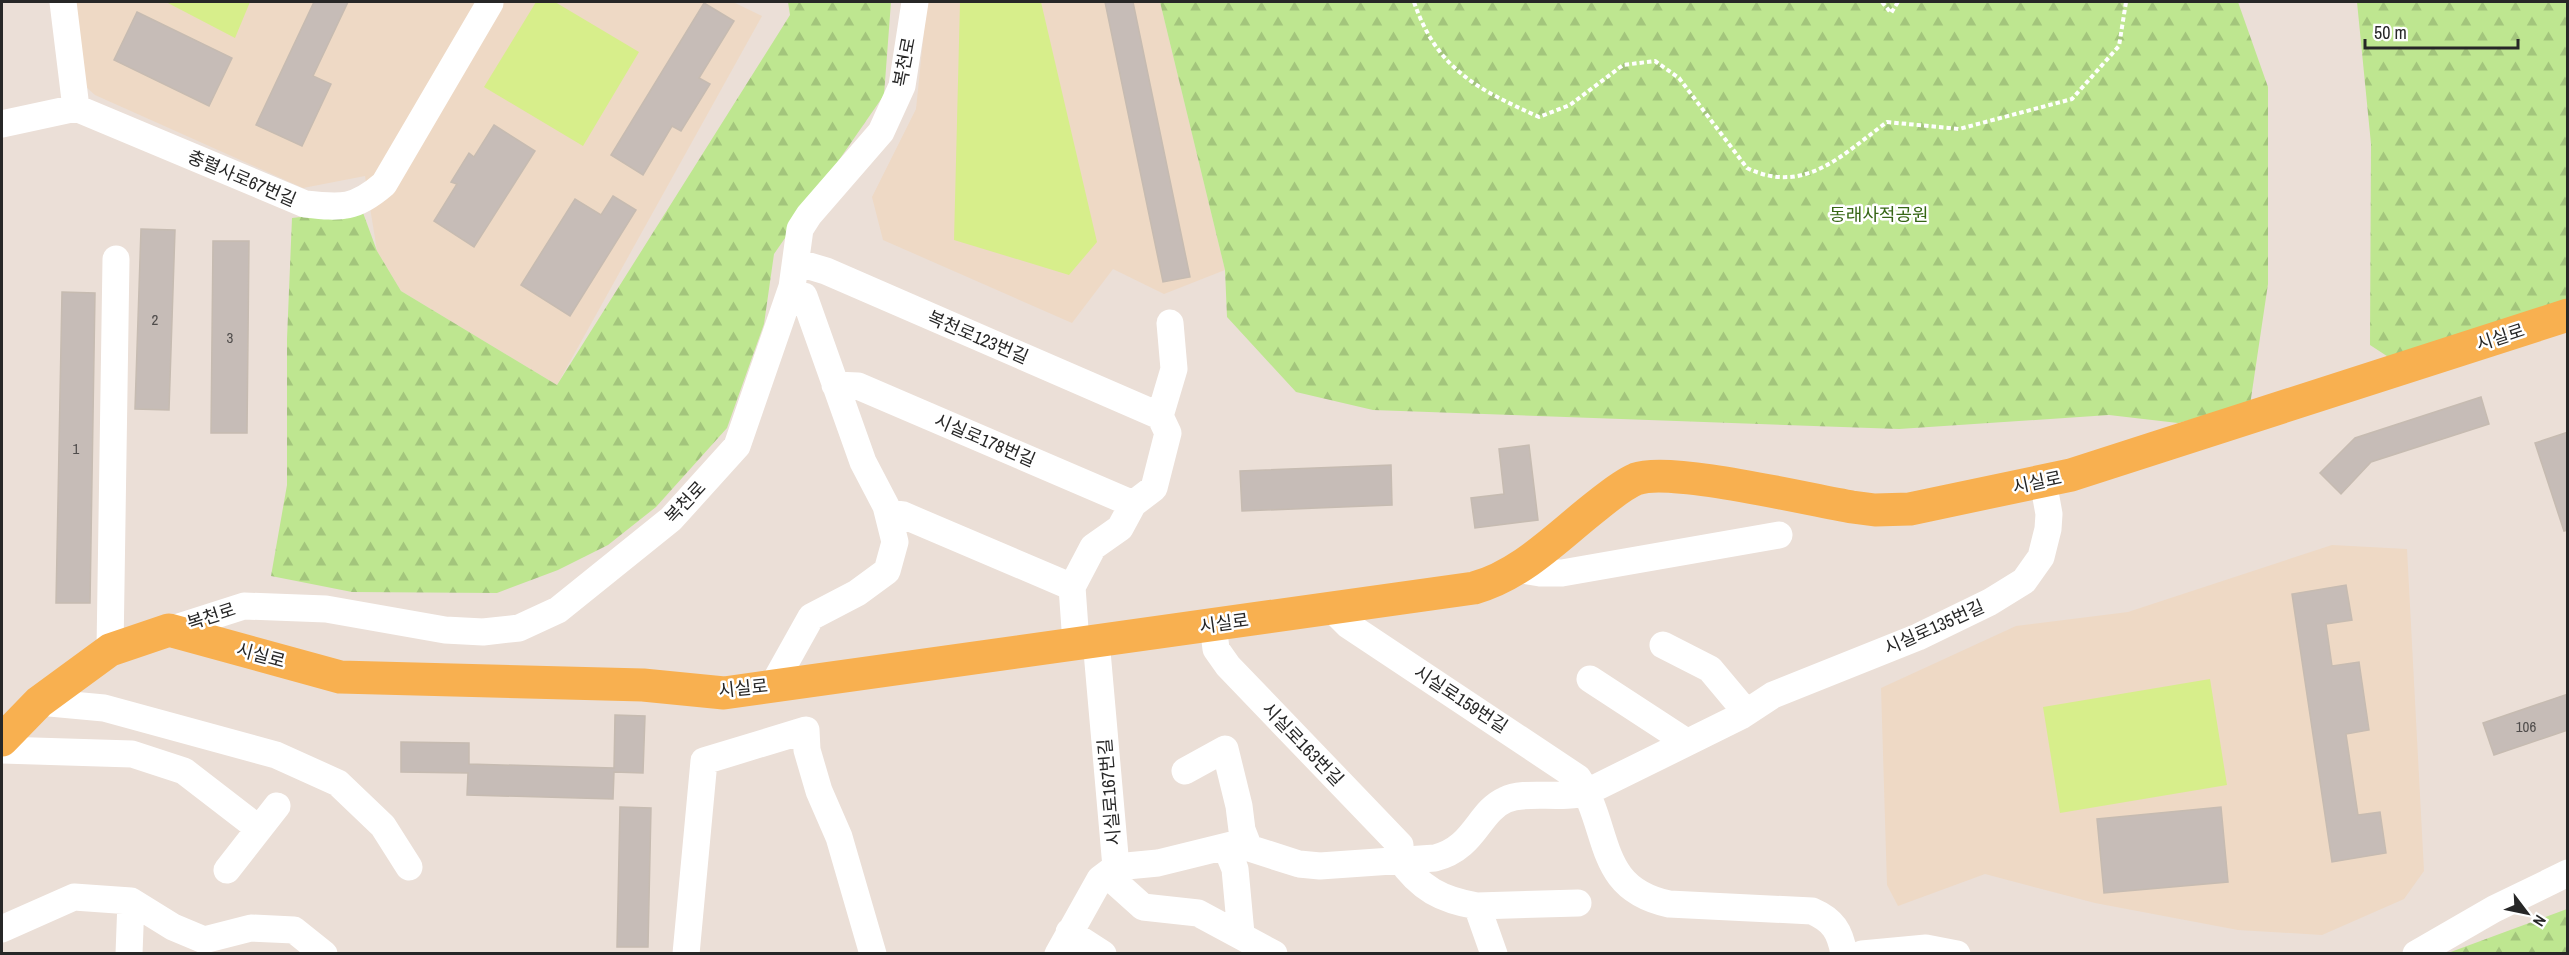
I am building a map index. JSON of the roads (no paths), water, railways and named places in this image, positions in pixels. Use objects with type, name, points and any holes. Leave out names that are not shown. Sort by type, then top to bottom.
[{"type":"main road","name":"시실로","points":[[169,630],[340,677],[642,685],[724,693],[1474,588],[1489,584],[1517,569],[1615,491],[1637,479],[1674,475],[1875,510],[1910,508],[2043,481],[2071,475],[2568,315]]},
{"type":"main road","points":[[2,740],[39,702],[110,650],[169,630]]},
{"type":"street","points":[[2,124],[76,108],[63,2]]},
{"type":"street","name":"복천로","points":[[169,630],[244,606],[326,609],[445,630],[483,632],[519,628],[558,610],[671,519],[737,446],[790,294],[800,229],[809,215],[863,154],[885,123],[902,86],[915,2]]},
{"type":"street","name":"충렬사로67번길","points":[[76,108],[305,204],[342,208],[366,200],[384,184],[490,3]]},
{"type":"street","points":[[110,650],[116,259]]},
{"type":"street","name":"복천로123번길","points":[[796,262],[826,271],[1160,416]]},
{"type":"street","points":[[773,685],[811,617],[857,593],[887,571],[895,542],[888,513],[863,462],[804,296],[790,294]]},
{"type":"street","points":[[888,513],[903,515],[1072,587],[1093,548],[1120,528],[1133,504],[1154,488],[1168,433],[1160,416],[1174,369],[1170,323]]},
{"type":"street","name":"시실로178번길","points":[[835,385],[858,386],[1133,504]]},
{"type":"street","name":"시실로135번길","points":[[1399,858],[1447,855],[1461,845],[1505,799],[1517,796],[1568,797],[1587,792],[1746,712],[1773,695],[1918,637],[1960,617],[2024,580],[2041,557],[2048,529],[2049,513],[2043,481]]},
{"type":"street","points":[[1517,569],[1540,573],[1562,573],[1779,536]]},
{"type":"street","name":"시실로167번길","points":[[1072,587],[1086,642],[1116,867],[1158,863],[1237,847]]},
{"type":"street","name":"시실로159번길","points":[[1332,609],[1348,625],[1571,772],[1587,792]]},
{"type":"street","name":"시실로163번길","points":[[1213,624],[1216,649],[1228,666],[1400,845],[1399,858]]},
{"type":"street","points":[[1663,645],[1710,669],[1746,712]]},
{"type":"street","points":[[1590,679],[1685,741]]},
{"type":"street","points":[[39,702],[104,708],[276,754],[338,783],[382,826],[409,867]]},
{"type":"street","points":[[686,954],[704,761],[806,730],[807,750],[819,791],[839,837],[873,954]]},
{"type":"street","points":[[1185,771],[1225,749],[1239,806],[1242,830],[1237,847],[1235,869],[1241,934]]},
{"type":"street","points":[[2,750],[132,754],[184,771],[258,828]]},
{"type":"street","points":[[1587,792],[1616,871],[1634,892],[1648,900],[1669,904],[1812,911],[1822,916],[1839,931],[1844,954]]},
{"type":"street","points":[[227,870],[277,806]]},
{"type":"street","points":[[1237,847],[1299,864],[1320,866],[1399,858],[1411,877],[1446,900],[1477,906],[1578,903]]},
{"type":"street","points":[[1116,867],[1114,881],[1143,907],[1198,913],[1241,934],[1274,954]]},
{"type":"street","points":[[1103,954],[1063,943],[1100,879],[1116,867]]},
{"type":"street","points":[[2415,954],[2494,909],[2568,873]]},
{"type":"street","points":[[2,928],[74,897],[130,901],[173,927],[204,940],[251,928],[294,930],[324,954]]},
{"type":"street","points":[[129,954],[130,901]]},
{"type":"street","points":[[1477,906],[1486,924],[1494,954]]},
{"type":"street","points":[[1862,954],[1926,948],[1957,954]]},
{"type":"park label","name":"동래사적공원","points":[[1879,214]]}]
